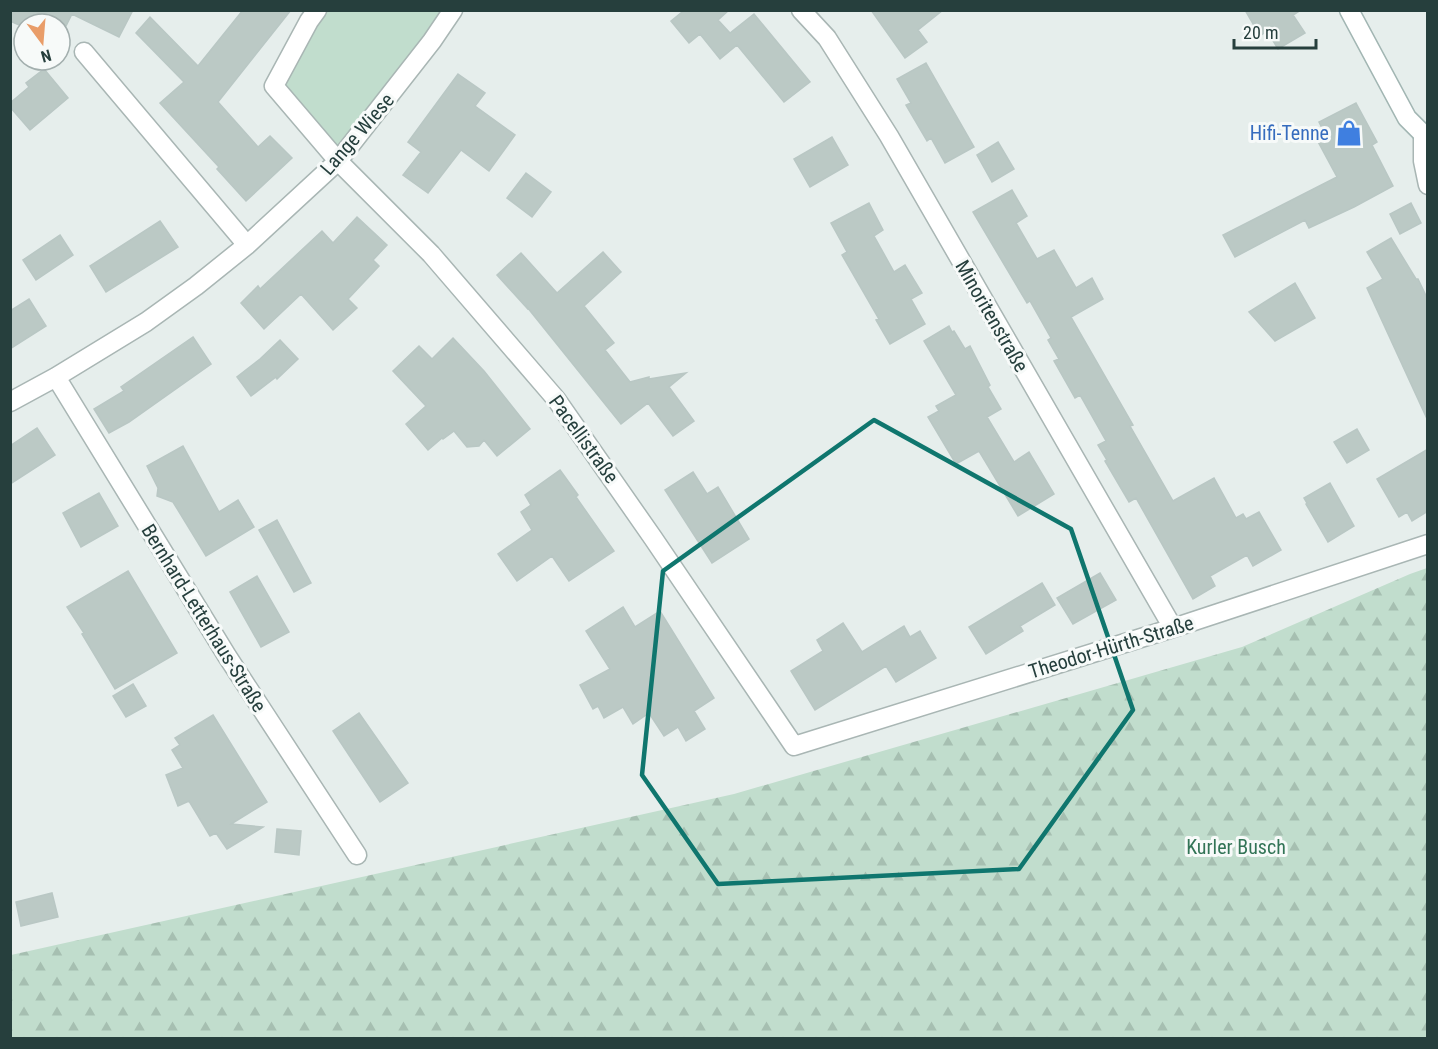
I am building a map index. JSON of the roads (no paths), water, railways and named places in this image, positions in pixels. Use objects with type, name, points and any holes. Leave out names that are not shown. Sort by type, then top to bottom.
[{"type":"street","name":"Pacellistraße","points":[[317,10],[274,86],[338,161],[431,254],[556,399],[794,746]]},
{"type":"street","name":"Lange Wiese","points":[[10,402],[146,322],[247,245],[338,161],[432,41],[453,10]]},
{"type":"street","name":"Minoritenstraße","points":[[801,10],[827,38],[889,136],[1173,628]]},
{"type":"street","points":[[1349,10],[1407,118],[1425,135],[1423,161],[1428,185]]},
{"type":"street","points":[[84,52],[247,245]]},
{"type":"street","name":"Bernhard-Letterhaus-Straße","points":[[56,377],[227,656],[357,855]]},
{"type":"street","name":"Theodor-Hürth-Straße","points":[[794,746],[1173,628],[1428,544]]},
{"type":"place","name":"Hifi-Tenne","points":[[1349,133]]},
{"type":"park label","name":"Kurler Busch","points":[[1236,847]]}]
